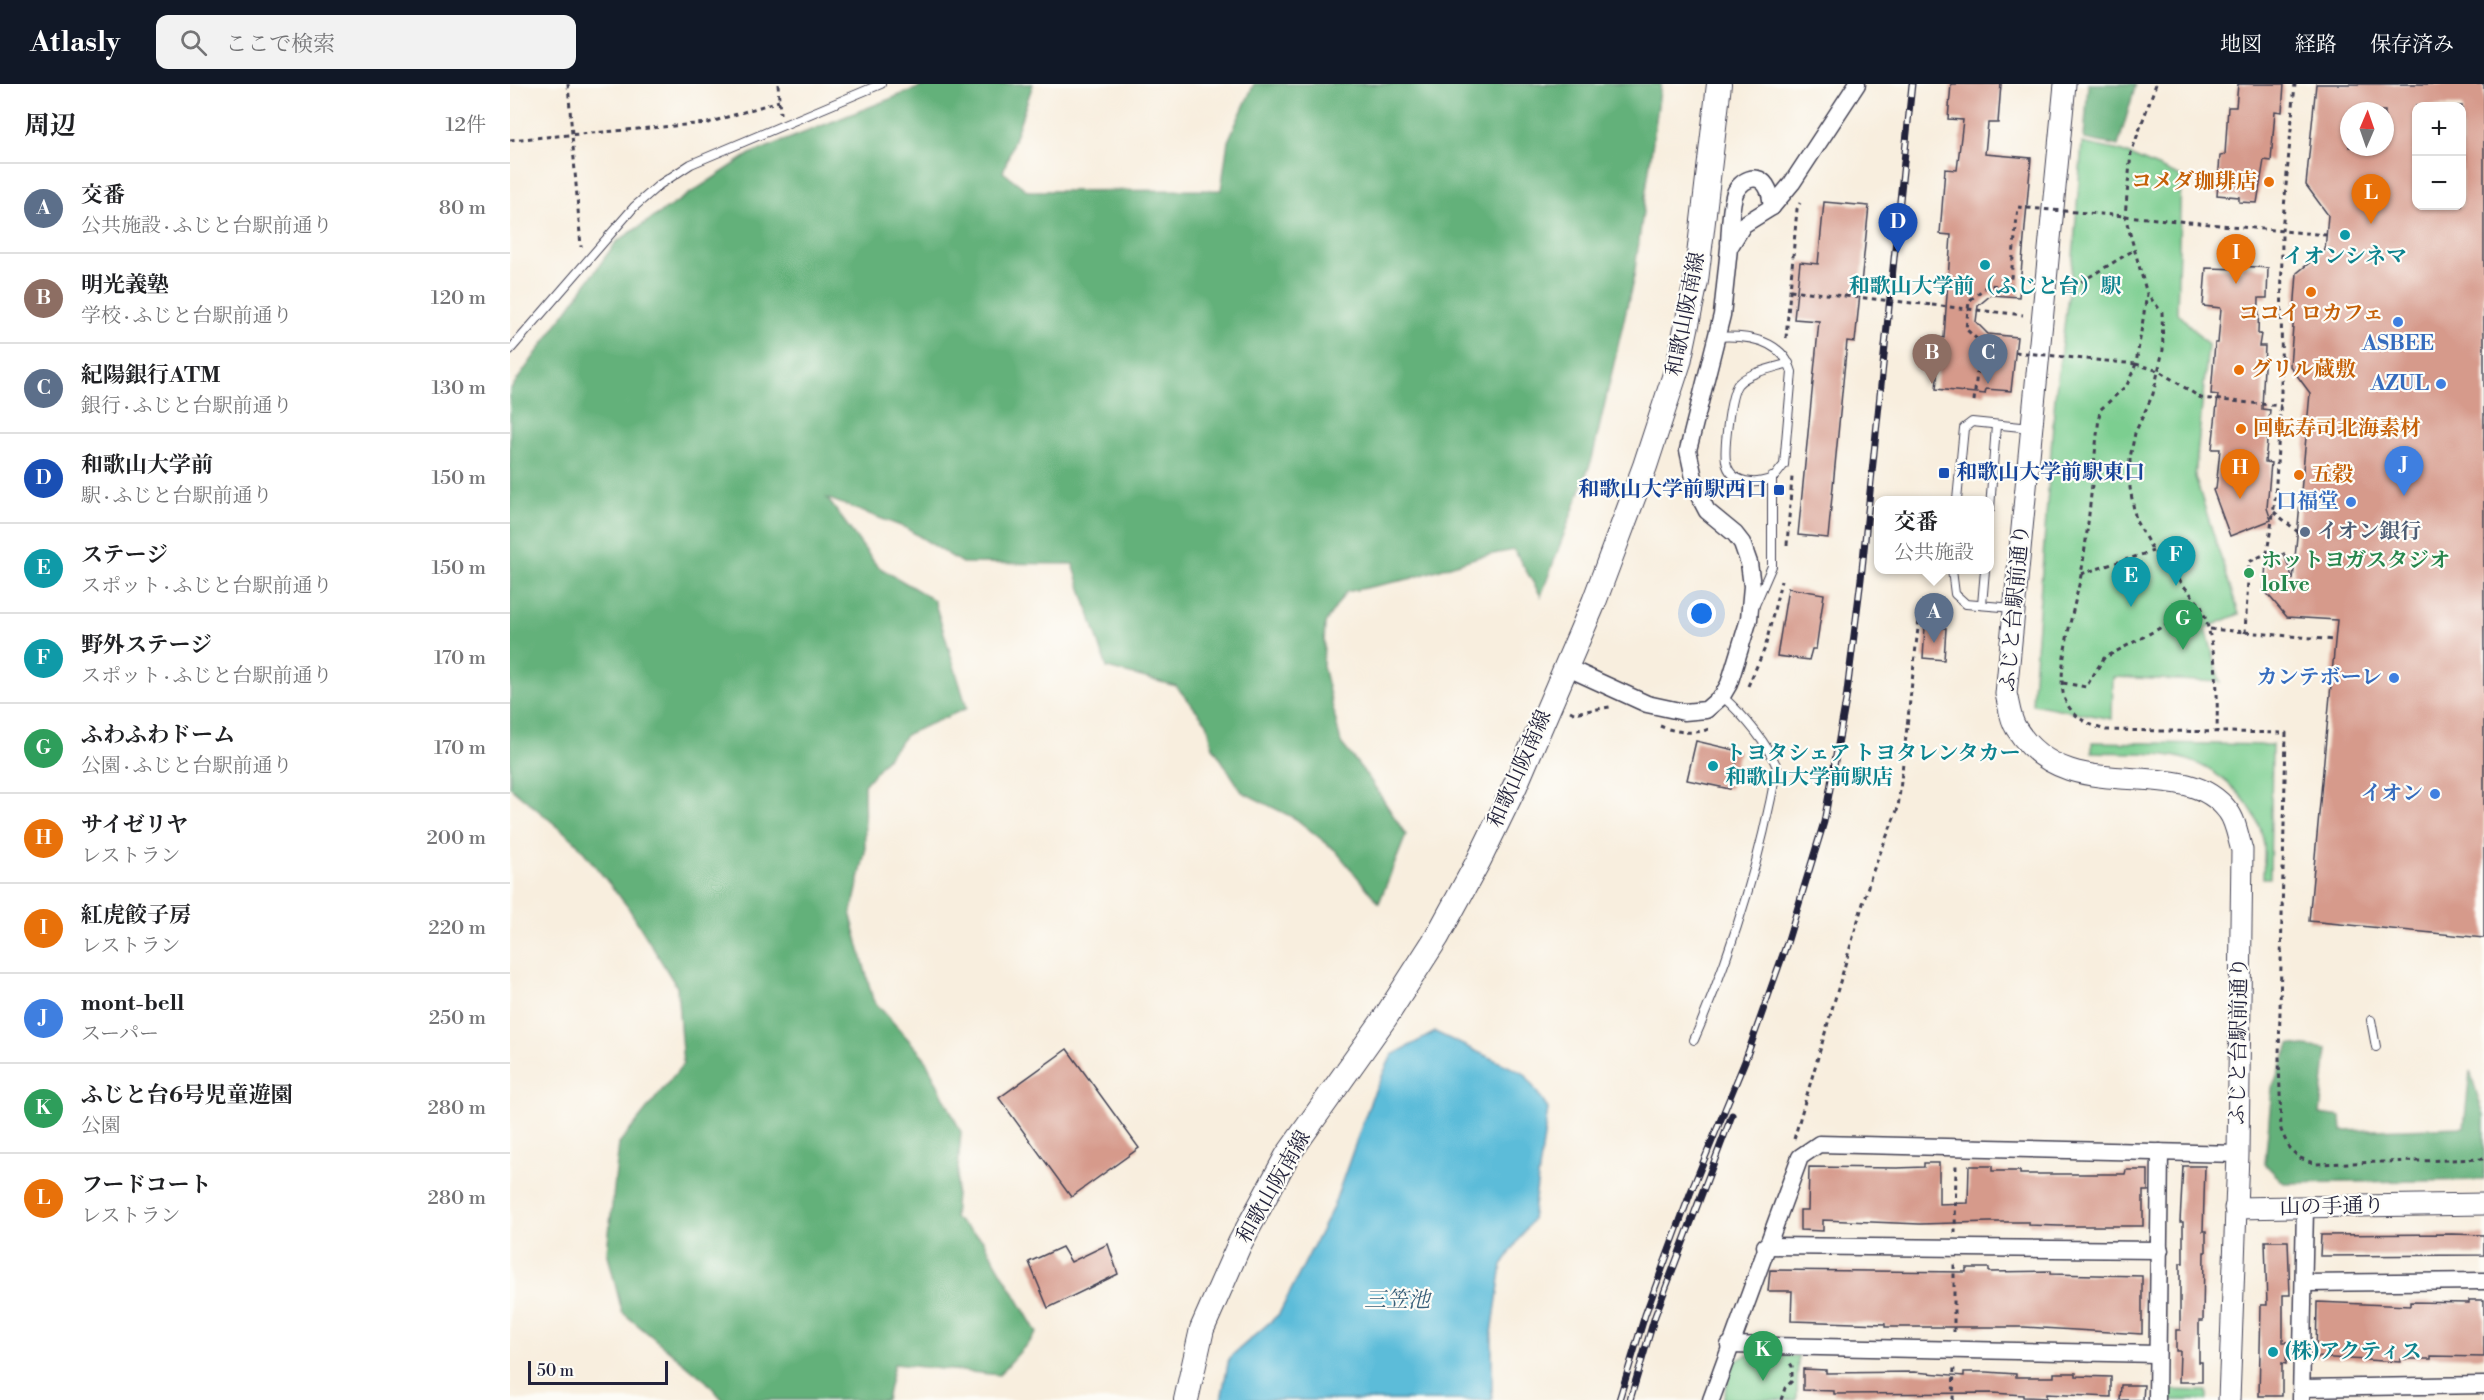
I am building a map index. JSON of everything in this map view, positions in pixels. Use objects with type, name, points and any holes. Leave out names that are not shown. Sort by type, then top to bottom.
[{"type":"main road","name":"和歌山阪南線","points":[[1186,1400],[1202,1329],[1240,1243],[1287,1156],[1385,1018],[1437,937],[1479,860],[1515,786],[1566,667],[1645,466],[1679,362],[1696,281],[1719,84]]},
{"type":"street","points":[[1729,248],[1743,225],[1772,207],[1815,149],[1857,84]]},
{"type":"street","name":"ふじと台駅前通り","points":[[2065,84],[2006,694],[2015,726],[2034,751],[2063,768],[2098,777],[2172,782],[2210,793],[2230,813],[2242,850],[2238,1154]]},
{"type":"street","points":[[1566,667],[1647,704],[1684,712],[1706,710],[1722,696],[1740,652],[1749,619],[1752,586],[1749,563],[1742,543],[1735,534],[1707,511],[1697,492],[1688,450],[1722,315],[1734,196],[1741,182],[1748,179],[1762,182],[1768,188],[1772,207]]},
{"type":"street","points":[[1711,1400],[1765,1246],[1800,1157],[1819,1144],[2238,1154],[2229,1400]]},
{"type":"street","points":[[2157,1400],[2160,1152]]},
{"type":"street","name":"山の手通り","points":[[2235,1208],[2484,1204]]},
{"type":"street","points":[[2305,1208],[2302,1394],[2484,1385]]},
{"type":"street","points":[[1765,1246],[2160,1250]]},
{"type":"street","points":[[2305,1283],[2484,1281]]},
{"type":"street","points":[[1729,1345],[2157,1354]]},
{"type":"lane","points":[[510,350],[634,207],[659,185],[691,164],[881,84]]},
{"type":"lane","points":[[1716,337],[1739,336],[1760,340],[1780,351],[1789,363],[1792,372],[1784,465],[1772,477],[1757,483],[1744,482],[1731,473],[1726,462],[1732,396],[1738,384],[1749,377],[1789,363]]},
{"type":"lane","points":[[1957,496],[1964,428],[1972,423],[2031,428]]},
{"type":"lane","points":[[1990,496],[1996,424]]},
{"type":"lane","points":[[1749,619],[1772,566],[1772,477]]},
{"type":"lane","points":[[1952,574],[1955,594],[1966,604],[2014,608]]},
{"type":"lane","points":[[1982,605],[1985,574]]},
{"type":"lane","points":[[1694,1040],[1719,982],[1743,915],[1777,767],[1770,751],[1737,710],[1722,696]]},
{"type":"lane","points":[[2371,1020],[2376,1047]]},
{"type":"path","points":[[568,84],[582,267]]},
{"type":"path","points":[[778,84],[781,125]]},
{"type":"path","points":[[2156,84],[2131,153],[2125,216],[2147,294],[2162,312],[2163,350],[2153,394],[2135,433],[2130,458],[2130,488],[2136,521],[2154,551],[2200,606],[2210,629],[2217,668],[2217,732]]},
{"type":"path","points":[[2245,633],[2249,562],[2268,553],[2274,512],[2281,406],[2282,231],[2295,84]]},
{"type":"path","points":[[510,140],[708,123],[779,101]]},
{"type":"path","points":[[1974,401],[1980,342],[1966,329],[1969,301],[1988,285],[2010,286],[2018,207],[2326,235]]},
{"type":"path","points":[[2066,291],[2134,250]]},
{"type":"path","points":[[1790,290],[2028,315]]},
{"type":"path","points":[[2136,364],[2147,294]]},
{"type":"path","points":[[2015,352],[2136,364],[2159,371],[2201,398],[2281,406]]},
{"type":"path","points":[[2274,512],[2298,532]]},
{"type":"path","points":[[2081,574],[2154,551]]},
{"type":"path","points":[[2062,682],[2086,687],[2104,658],[2200,606]]},
{"type":"path","points":[[1792,1143],[1871,876],[1898,808],[1919,619]]},
{"type":"path","points":[[2210,629],[2336,640]]},
{"type":"path","points":[[1953,1400],[1956,1148]]},
{"type":"path","points":[[1781,1400],[1782,1392],[1792,1381],[1792,1366],[1788,1362],[1788,1356]]},
{"type":"green space","points":[[928,84],[1033,84],[1003,172],[1028,191],[1221,190],[1228,141],[1254,84],[1661,84],[1634,276],[1592,459],[1541,596],[1514,550],[1478,557],[1409,579],[1346,592],[1325,623],[1323,666],[1341,743],[1369,778],[1406,835],[1379,903],[1336,851],[1296,819],[1242,792],[1213,747],[1207,723],[1176,686],[1107,668],[1073,564],[962,563],[906,528],[827,498],[877,566],[934,600],[967,708],[907,734],[864,785],[865,852],[851,916],[873,1000],[924,1057],[961,1132],[954,1218],[983,1240],[1037,1333],[999,1375],[894,1364],[886,1400],[723,1400],[706,1381],[622,1312],[607,1251],[619,1144],[683,1064],[677,987],[628,907],[575,841],[510,787],[510,390],[616,242],[750,154]]},
{"type":"green space","points":[[2088,84],[2136,84],[2118,146],[2084,139]]},
{"type":"green space","points":[[2082,143],[2120,151],[2181,177],[2177,312],[2208,345],[2195,477],[2239,614],[2206,628],[2220,682],[2113,677],[2112,719],[2032,704],[2055,397],[2073,257]]},
{"type":"green space","points":[[2092,742],[2272,745],[2270,878],[2263,878],[2264,845],[2260,828],[2252,812],[2230,785],[2199,765],[2182,758],[2156,754],[2092,752]]},
{"type":"green space","points":[[2290,1044],[2327,1049],[2320,1114],[2341,1117],[2342,1131],[2464,1127],[2470,1071],[2484,1116],[2484,1180],[2284,1183],[2265,1164],[2272,1088]]},
{"type":"green space","points":[[1746,1355],[1798,1356],[1797,1400],[1723,1399],[1733,1363]]},
{"type":"green space","points":[[2165,1390],[2207,1391],[2207,1400],[2165,1400]]},
{"type":"water","name":"三笠池","points":[[1435,1032],[1525,1074],[1548,1109],[1532,1220],[1502,1265],[1492,1333],[1492,1400],[1221,1400],[1229,1358],[1279,1314],[1333,1207],[1372,1097],[1392,1055]]},
{"type":"building","name":"和歌山大学前（ふじと台）駅","points":[[1951,84],[2001,84],[1998,123],[1988,123],[1985,154],[2031,158],[2019,297],[1991,295],[1978,306],[1976,322],[1988,334],[2017,337],[2011,391],[1986,389],[1985,394],[1936,389],[1939,357],[1935,356],[1936,337],[1944,338],[1951,235],[1940,234],[1945,169],[1957,170],[1963,120],[1948,119]]},
{"type":"building","points":[[2238,84],[2284,84],[2282,112],[2275,111],[2271,161],[2264,160],[2257,203],[2239,202],[2239,197],[2217,195],[2220,156],[2225,155],[2228,107],[2236,107]]},
{"type":"building","points":[[2316,84],[2484,84],[2484,938],[2309,921],[2337,620],[2287,617],[2264,590],[2266,563],[2284,553],[2293,580],[2310,393],[2290,366],[2297,273],[2325,250],[2328,215],[2306,185]]},
{"type":"building","points":[[1824,202],[1869,206],[1855,342],[1847,341],[1828,538],[1798,535],[1819,321],[1794,319],[1800,262],[1818,264]]},
{"type":"building","points":[[2242,266],[2268,268],[2267,298],[2259,298],[2258,334],[2261,334],[2259,346],[2265,346],[2262,409],[2270,410],[2265,462],[2271,463],[2267,508],[2271,520],[2230,536],[2213,490],[2216,489],[2220,449],[2212,449],[2218,395],[2211,394],[2215,343],[2218,343],[2221,308],[2203,306],[2206,268],[2241,269]]},
{"type":"building","points":[[1788,588],[1824,594],[1816,649],[1812,649],[1809,660],[1777,656]]},
{"type":"building","points":[[1925,627],[1946,628],[1944,660],[1923,658]]},
{"type":"building","name":"トヨタシェア トヨタレンタカー 和歌山大学前駅店","points":[[1696,741],[1739,751],[1730,789],[1687,780]]},
{"type":"building","points":[[1067,1049],[1139,1148],[1071,1197],[999,1098]]},
{"type":"building","points":[[1924,1163],[1939,1163],[1939,1204],[1968,1203],[1969,1166],[1992,1166],[1992,1171],[2020,1171],[2020,1174],[2125,1174],[2126,1170],[2148,1170],[2148,1191],[2143,1191],[2143,1226],[2029,1225],[2029,1222],[1920,1224],[1823,1220],[1823,1231],[1800,1230],[1800,1210],[1808,1210],[1809,1167],[1897,1168],[1924,1167]]},
{"type":"building","points":[[2183,1166],[2205,1166],[2203,1231],[2206,1231],[2206,1252],[2204,1252],[2203,1321],[2199,1321],[2199,1362],[2202,1362],[2202,1382],[2179,1382],[2180,1351],[2176,1351],[2176,1330],[2180,1330],[2180,1263],[2183,1263],[2183,1222],[2180,1222]]},
{"type":"building","points":[[2321,1235],[2484,1235],[2484,1255],[2320,1256]]},
{"type":"building","points":[[2265,1241],[2288,1241],[2290,1295],[2283,1295],[2283,1342],[2287,1342],[2286,1364],[2282,1363],[2282,1396],[2259,1396],[2261,1305],[2267,1305]]},
{"type":"building","points":[[1108,1244],[1118,1274],[1048,1308],[1029,1262],[1062,1247],[1071,1262]]},
{"type":"building","points":[[1966,1268],[1989,1268],[1989,1272],[2050,1271],[2050,1274],[2142,1276],[2142,1334],[2024,1327],[1885,1327],[1885,1324],[1791,1321],[1792,1291],[1768,1291],[1770,1270],[1966,1272]]},
{"type":"building","points":[[2469,1300],[2484,1300],[2484,1357],[2431,1356],[2431,1359],[2400,1359],[2400,1362],[2316,1357],[2317,1302],[2410,1306],[2410,1302],[2469,1303]]},
{"type":"building","points":[[1803,1369],[1826,1370],[1826,1373],[1914,1372],[1964,1376],[1964,1372],[1987,1372],[2016,1374],[2016,1377],[2054,1377],[2054,1373],[2076,1373],[2076,1376],[2111,1377],[2111,1397],[2046,1394],[2046,1398],[1993,1393],[1834,1394],[1834,1391],[1803,1390]]},
{"type":"building","points":[[2121,1385],[2144,1385],[2143,1400],[2120,1400]]},
{"type":"railway","points":[[1619,1400],[1645,1315],[1690,1194],[1745,1061],[1787,943],[1824,822],[1846,700],[1861,579],[1912,84]]},
{"type":"railway","points":[[1630,1400],[1655,1316],[1732,1115]]},
{"type":"place","name":"コメダ珈琲店","points":[[2269,182]]},
{"type":"place","name":"フードコート","points":[[2371,224]]},
{"type":"place","name":"イオンシネマ","points":[[2345,235]]},
{"type":"place","name":"和歌山大学前","points":[[1898,253]]},
{"type":"place","name":"和歌山大学前（ふじと台）駅","points":[[1985,265]]},
{"type":"place","name":"紅虎餃子房","points":[[2236,284]]},
{"type":"place","name":"ココイロカフェ","points":[[2311,292]]},
{"type":"place","name":"ASBEE","points":[[2398,322]]},
{"type":"place","name":"グリル蔵敷","points":[[2239,370]]},
{"type":"place","name":"明光義塾","points":[[1932,384]]},
{"type":"place","name":"紀陽銀行ATM","points":[[1988,384]]},
{"type":"place","name":"AZUL","points":[[2441,384]]},
{"type":"place","name":"回転寿司北海素材","points":[[2241,429]]},
{"type":"place","name":"和歌山大学前駅東口","points":[[1944,473]]},
{"type":"place","name":"五穀","points":[[2299,475]]},
{"type":"place","name":"和歌山大学前駅西口","points":[[1779,490]]},
{"type":"place","name":"mont-bell","points":[[2404,496]]},
{"type":"place","name":"サイゼリヤ","points":[[2240,499]]},
{"type":"place","name":"口福堂","points":[[2351,502]]},
{"type":"place","name":"イオン銀行","points":[[2305,532]]},
{"type":"place","name":"ホットヨガスタジオ loIve","points":[[2249,573]]},
{"type":"place","name":"野外ステージ","points":[[2176,586]]},
{"type":"place","name":"ステージ","points":[[2131,607]]},
{"type":"place","name":"交番","points":[[1934,643]]},
{"type":"place","name":"ふわふわドーム","points":[[2183,650]]},
{"type":"place","name":"カンテボーレ","points":[[2394,678]]},
{"type":"place","name":"トヨタシェア トヨタレンタカー 和歌山大学前駅店","points":[[1713,766]]},
{"type":"place","name":"イオン","points":[[2435,794]]},
{"type":"place","name":"(株)アクティス","points":[[2273,1352]]},
{"type":"place","name":"ふじと台6号児童遊園","points":[[1763,1381]]}]
